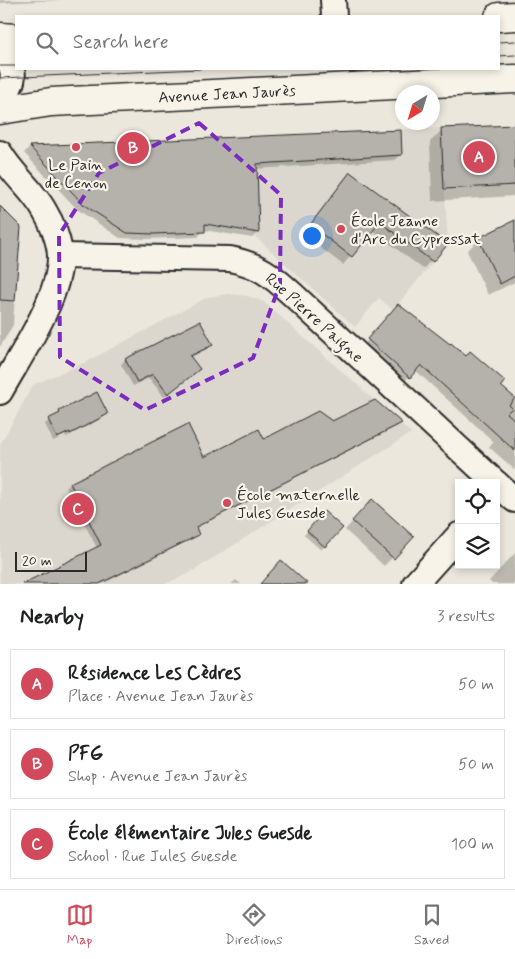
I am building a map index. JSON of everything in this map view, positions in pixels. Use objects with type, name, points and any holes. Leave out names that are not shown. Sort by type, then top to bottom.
[{"type":"main road","points":[[500,17],[515,16]]},
{"type":"main road","points":[[0,37],[15,38]]},
{"type":"main road","name":"Avenue Jean Jaurès","points":[[0,110],[51,102],[515,79]]},
{"type":"street","points":[[333,0],[334,15]]},
{"type":"street","points":[[0,48],[12,66],[13,78],[7,92],[0,100]]},
{"type":"street","points":[[0,153],[8,166],[28,188],[44,210],[56,235],[60,256],[57,282],[48,306],[0,392]]},
{"type":"street","name":"Rue Pierre Paigne","points":[[60,256],[230,259],[270,274],[501,490]]},
{"type":"street","points":[[415,584],[455,539]]},
{"type":"highlighted area","points":[[199,123],[281,195],[280,284],[253,358],[145,410],[60,357],[59,235],[99,173]]},
{"type":"shaded area","name":"École Jeanne d'Arc du Cypressat","points":[[440,128],[448,244],[393,310],[379,298],[355,327],[249,231],[219,226],[215,138],[396,130],[440,130]]},
{"type":"shaded area","name":"École maternelle Jules Guesde","points":[[229,294],[248,296],[264,302],[411,433],[188,574],[165,584],[0,584],[0,445],[33,385],[86,362],[208,297]]},
{"type":"building","points":[[515,125],[515,185],[444,189],[441,128]]},
{"type":"building","points":[[401,130],[402,155],[257,164],[259,233],[205,224],[205,232],[153,234],[127,233],[84,205],[29,146]]},
{"type":"building","points":[[350,172],[448,244],[433,262],[380,222],[352,257],[310,225]]},
{"type":"building","points":[[0,206],[21,227],[15,301],[0,300]]},
{"type":"building","points":[[515,220],[515,276],[500,284],[478,238]]},
{"type":"building","points":[[398,304],[466,356],[470,351],[505,381],[501,386],[515,398],[509,405],[512,408],[507,413],[515,420],[515,451],[421,365],[410,378],[367,339]]},
{"type":"building","points":[[200,321],[213,345],[190,356],[200,369],[168,394],[153,374],[137,382],[125,359]]},
{"type":"building","points":[[97,392],[108,414],[70,434],[70,432],[57,438],[48,419],[60,413],[59,411]]},
{"type":"building","points":[[375,400],[402,423],[196,527],[199,535],[99,584],[22,584],[101,545],[70,483],[188,424],[204,457],[259,429],[264,439],[318,411],[332,421]]},
{"type":"building","points":[[372,499],[414,537],[394,559],[352,521]]},
{"type":"building","points":[[324,511],[343,528],[325,547],[307,531]]},
{"type":"building","points":[[281,560],[308,584],[260,584]]},
{"type":"tram line","points":[[500,42],[515,41]]},
{"type":"tram line","points":[[500,56],[515,55]]},
{"type":"tram line","points":[[0,66],[15,66]]},
{"type":"tram line","points":[[0,78],[178,70]]},
{"type":"place","name":"Le Pain de Cenon","points":[[76,147]]},
{"type":"place","name":"PFG","points":[[133,148]]},
{"type":"place","name":"Résidence Les Cèdres","points":[[479,157]]},
{"type":"place","name":"École Jeanne d'Arc du Cypressat","points":[[341,229]]},
{"type":"place","name":"École maternelle Jules Guesde","points":[[227,503]]},
{"type":"place","name":"École élémentaire Jules Guesde","points":[[78,509]]}]
